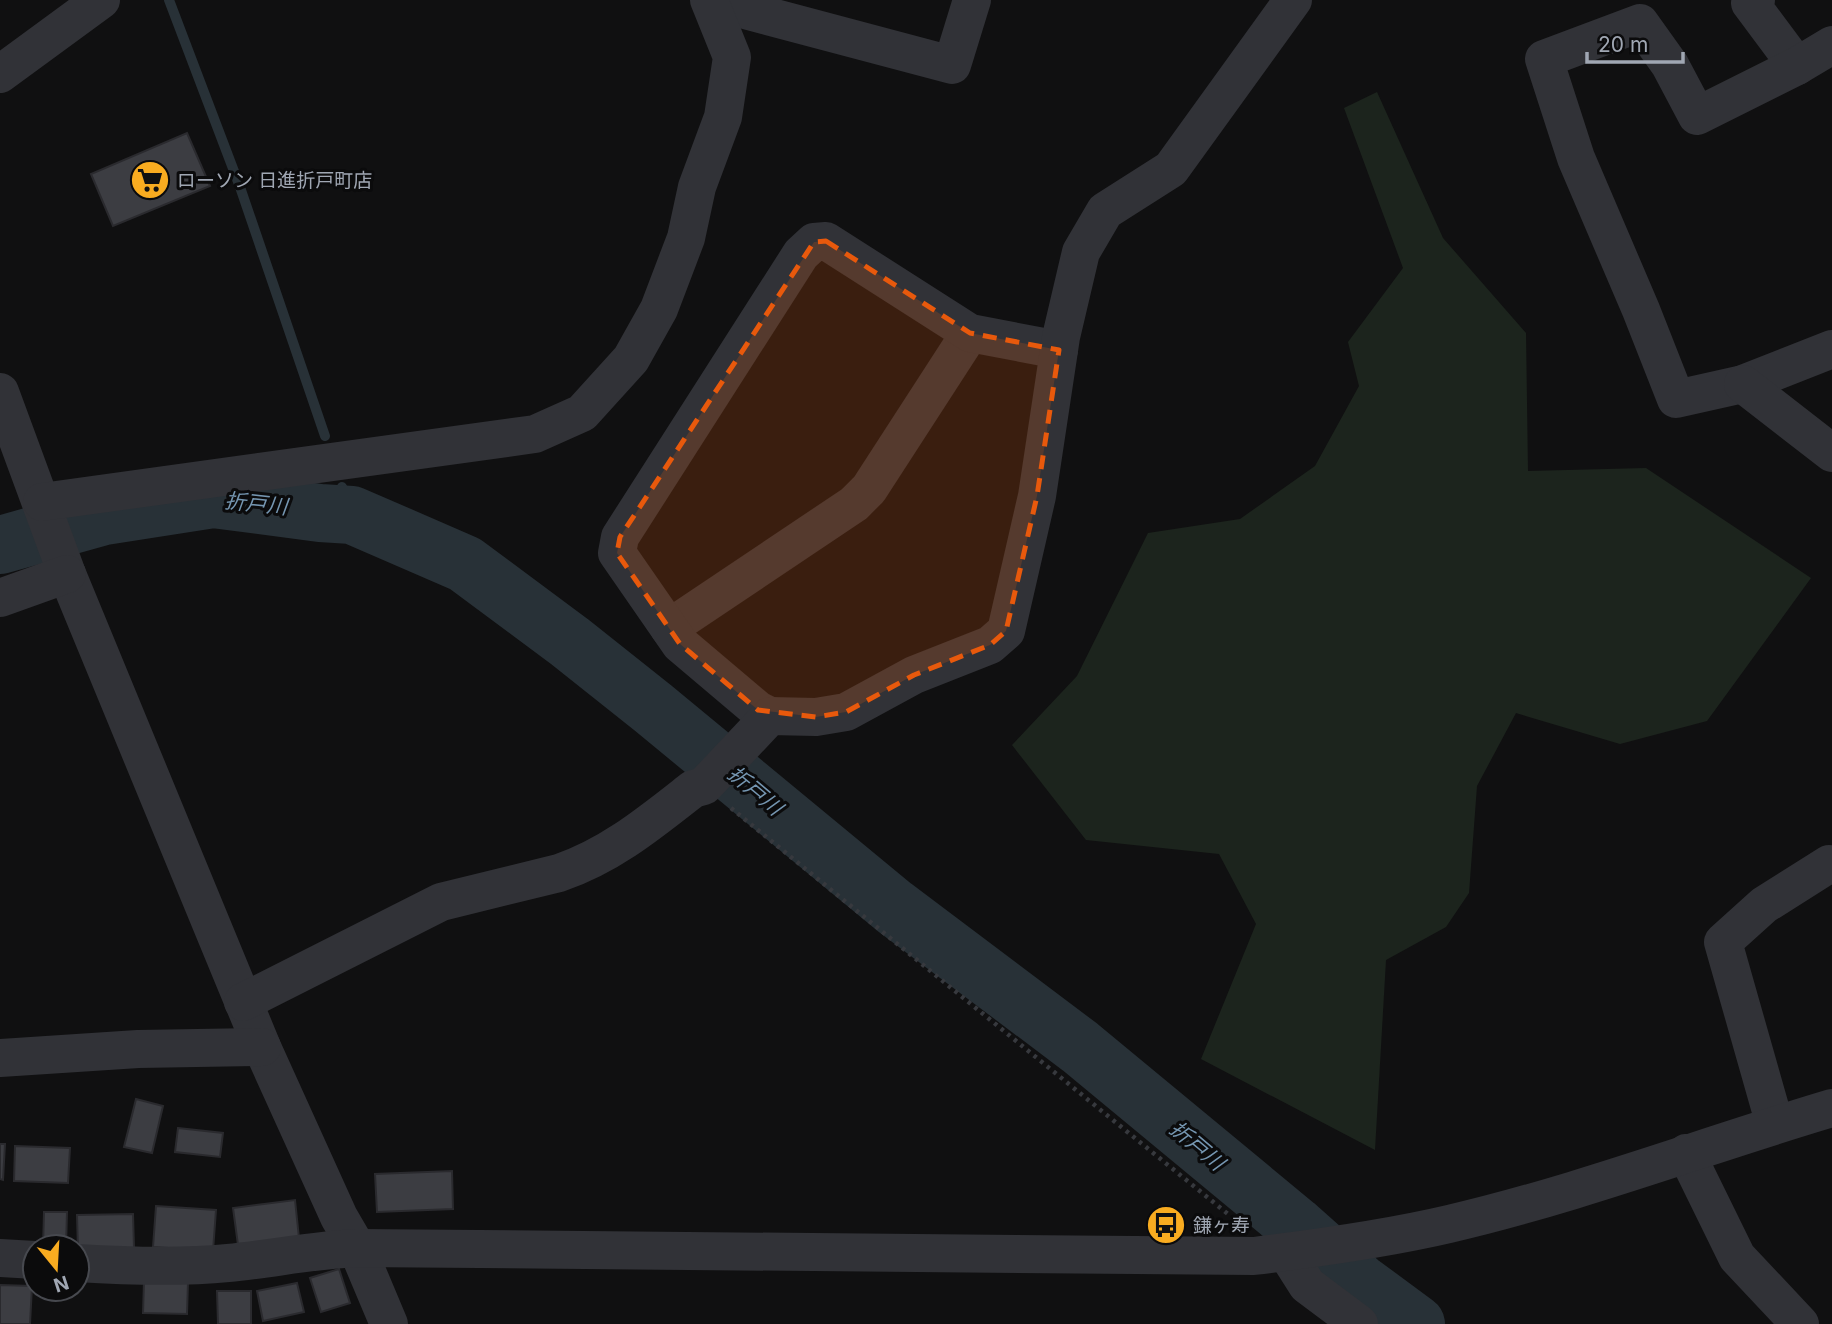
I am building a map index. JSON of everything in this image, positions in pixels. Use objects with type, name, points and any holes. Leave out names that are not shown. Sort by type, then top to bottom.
[{"type":"street","points":[[0,74],[101,0]]},
{"type":"street","points":[[710,1],[952,65],[972,0]]},
{"type":"street","points":[[1059,350],[970,333],[826,241],[814,242],[801,254],[620,537],[617,553],[680,644],[758,710],[770,716],[816,716],[846,712],[914,675],[990,645],[1006,631],[1037,496],[1059,350],[1082,252],[1105,211],[1171,169],[1293,0]]},
{"type":"street","points":[[42,503],[535,434],[582,413],[631,359],[659,309],[686,238],[697,187],[723,117],[732,57],[710,1]]},
{"type":"street","points":[[1751,1],[1797,66]]},
{"type":"street","points":[[1832,45],[1797,66],[1697,116],[1670,65],[1640,23],[1544,59],[1576,158],[1676,399],[1743,384],[1832,349]]},
{"type":"street","points":[[669,628],[854,504],[869,489],[970,333]]},
{"type":"street","points":[[1743,384],[1832,453]]},
{"type":"street","points":[[0,392],[67,573],[243,1002],[339,1217],[357,1248],[389,1324]]},
{"type":"street","points":[[0,598],[67,573]]},
{"type":"street","points":[[243,1002],[441,902],[577,867],[630,838],[693,789],[704,786],[770,716]]},
{"type":"street","points":[[1775,1125],[1723,942],[1763,904],[1829,864]]},
{"type":"street","points":[[0,1058],[138,1049],[262,1047]]},
{"type":"street","points":[[91,1264],[143,1266],[216,1264],[357,1248],[1281,1252],[1448,1224],[1533,1201],[1832,1108]]},
{"type":"street","points":[[1686,1153],[1737,1257],[1800,1324]]},
{"type":"street","points":[[1281,1252],[1307,1285],[1359,1324]]},
{"type":"street","points":[[0,1258],[21,1259]]},
{"type":"path","points":[[704,786],[1245,1229],[1281,1252]]},
{"type":"highlighted area","points":[[826,241],[970,333],[1059,350],[1037,496],[1006,631],[990,645],[914,675],[846,712],[816,717],[758,710],[680,644],[617,553],[620,537],[814,242]]},
{"type":"shaded area","points":[[1377,92],[1443,238],[1526,333],[1528,471],[1646,468],[1811,578],[1707,721],[1620,744],[1516,713],[1477,786],[1469,893],[1446,927],[1386,960],[1375,1150],[1201,1059],[1256,924],[1219,854],[1086,840],[1012,745],[1077,676],[1148,533],[1240,519],[1315,466],[1359,386],[1348,342],[1403,268],[1344,108]]},
{"type":"building","name":"ローソン 日進折戸町店","points":[[187,133],[210,186],[113,226],[91,174]]},
{"type":"building","points":[[136,1099],[163,1106],[152,1153],[124,1147]]},
{"type":"building","points":[[178,1128],[223,1133],[220,1157],[175,1152]]},
{"type":"building","points":[[0,1144],[5,1144],[3,1180],[0,1179]]},
{"type":"building","points":[[15,1146],[70,1148],[68,1183],[14,1181]]},
{"type":"building","points":[[452,1171],[453,1209],[377,1212],[375,1174]]},
{"type":"building","points":[[295,1200],[299,1238],[238,1245],[233,1208]]},
{"type":"building","points":[[156,1206],[216,1210],[213,1251],[153,1247]]},
{"type":"building","points":[[44,1212],[67,1212],[66,1233],[43,1233]]},
{"type":"building","points":[[133,1214],[134,1248],[91,1250],[91,1233],[78,1233],[77,1215]]},
{"type":"building","points":[[339,1269],[350,1303],[321,1312],[310,1278]]},
{"type":"building","points":[[144,1281],[188,1282],[187,1314],[143,1313]]},
{"type":"building","points":[[297,1283],[304,1312],[263,1321],[257,1291]]},
{"type":"building","points":[[0,1285],[21,1286],[21,1303],[31,1303],[30,1324],[0,1324]]},
{"type":"building","points":[[217,1291],[251,1291],[251,1324],[218,1324]]},
{"type":"waterway","points":[[169,0],[240,187],[325,436]]},
{"type":"waterway","points":[[342,487],[352,515]]},
{"type":"waterway","name":"折戸川","points":[[0,545],[104,516],[213,499],[352,515],[465,564],[653,708],[894,907],[1080,1047],[1295,1225],[1359,1282],[1416,1324]]},
{"type":"place","name":"ローソン 日進折戸町店","points":[[150,180]]},
{"type":"place","name":"鎌ヶ寿","points":[[1166,1225]]}]
